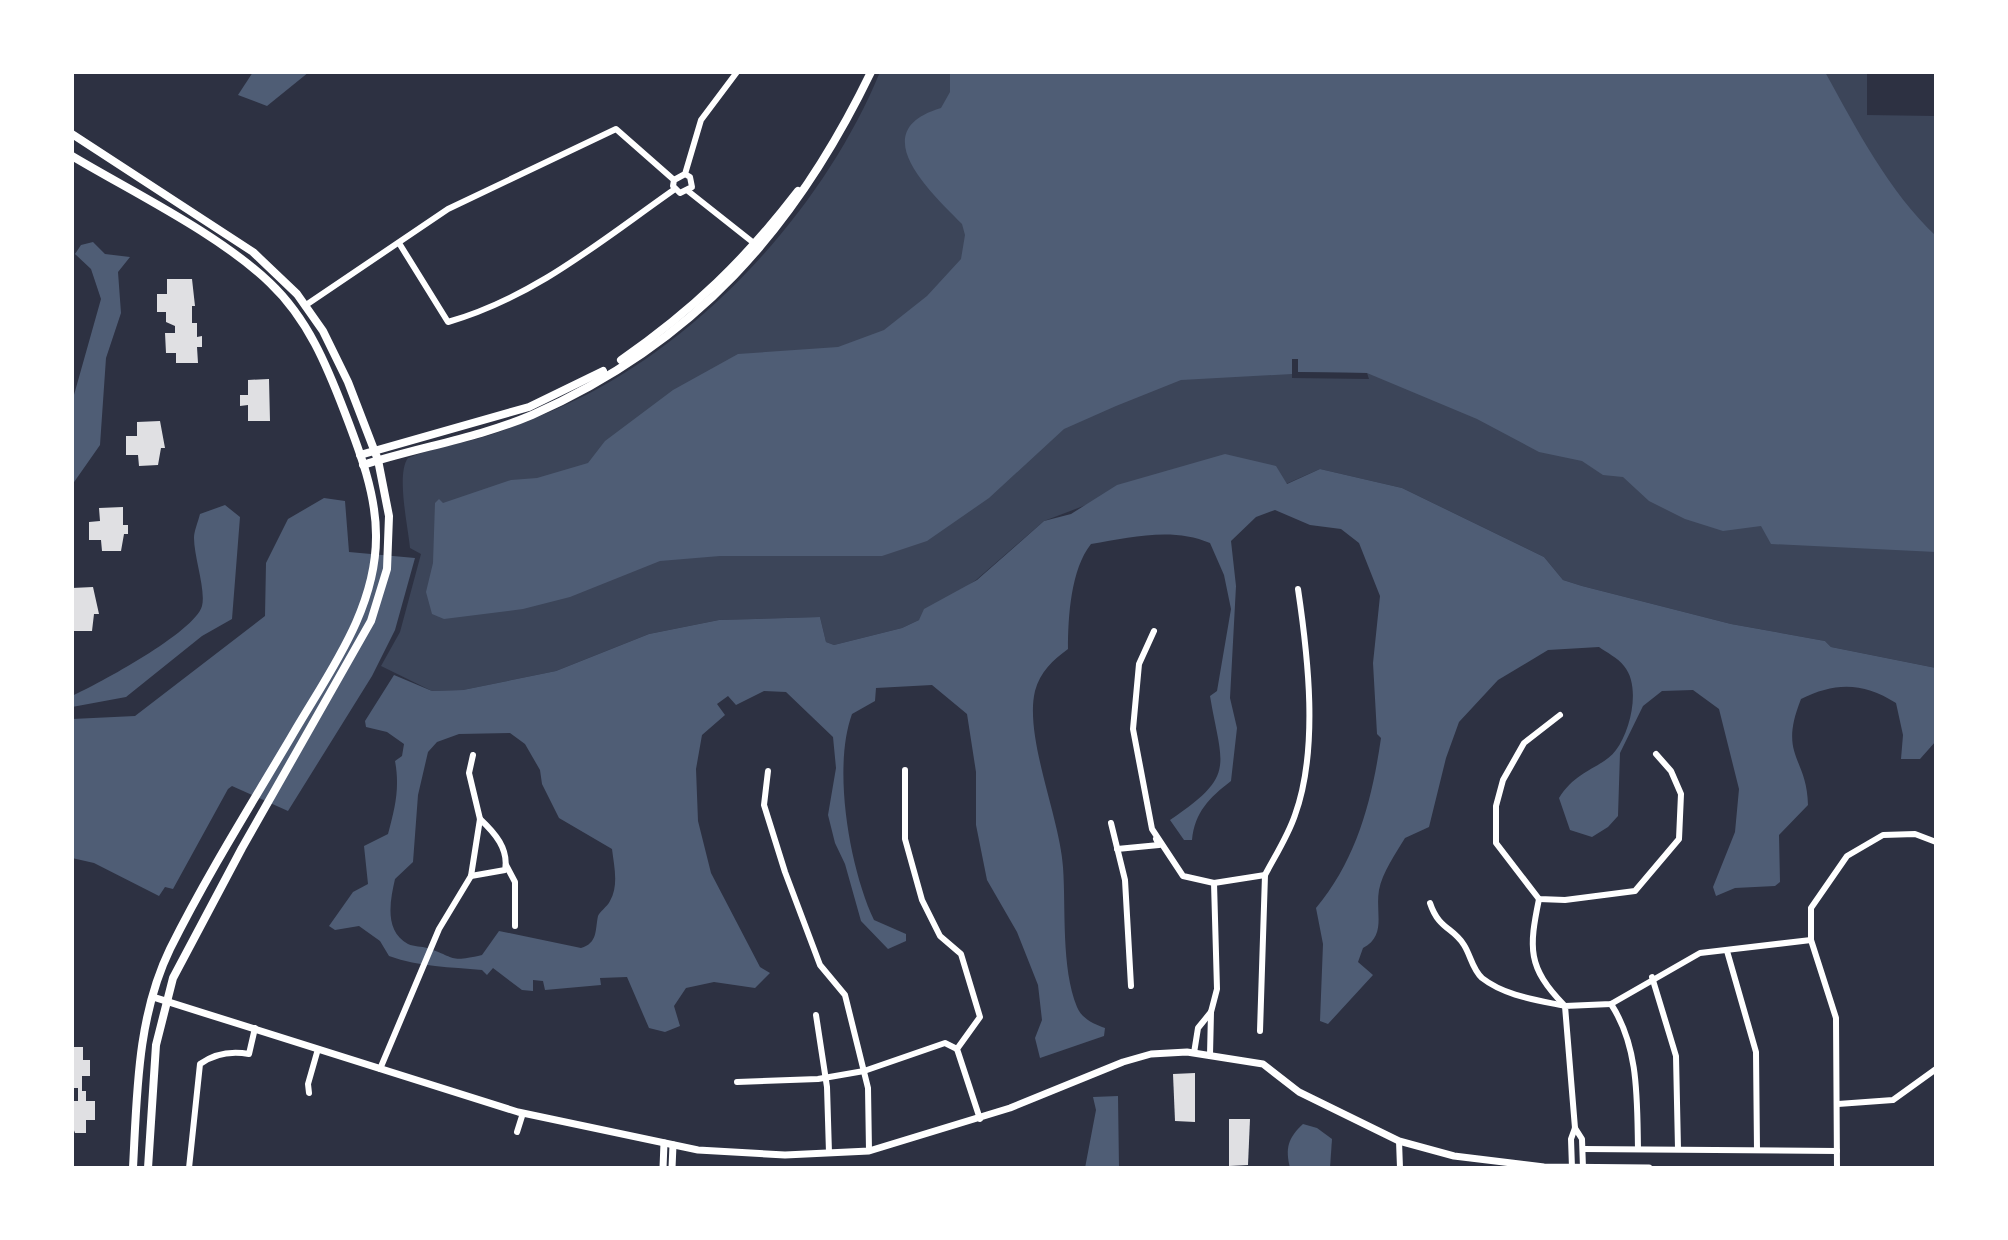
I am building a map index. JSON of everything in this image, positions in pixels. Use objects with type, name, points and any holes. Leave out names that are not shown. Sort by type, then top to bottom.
[{"type":"main road","points":[[362,460],[529,407],[611,367],[665,330],[756,245],[803,184],[850,108],[868,72]]},
{"type":"main road","points":[[376,455],[482,433],[532,415],[580,390],[672,331],[755,256],[789,215],[848,120],[868,72]]},
{"type":"main road","points":[[72,134],[253,252],[306,305],[337,357],[376,455],[389,516],[389,550],[383,586],[371,621],[183,957],[166,1001],[153,1064],[148,1168]]},
{"type":"main road","points":[[72,156],[193,228],[270,283],[314,340],[362,460],[373,506],[375,549],[369,589],[359,617],[170,950],[153,997],[139,1063],[133,1168]]},
{"type":"street","points":[[674,180],[685,174],[701,120],[737,72]]},
{"type":"street","points":[[306,305],[448,209],[616,129],[674,180],[675,189],[680,193],[688,191]]},
{"type":"street","points":[[685,174],[692,180],[688,191]]},
{"type":"street","points":[[399,243],[448,322],[488,311],[597,248],[675,189]]},
{"type":"street","points":[[688,191],[756,245]]},
{"type":"street","points":[[1260,1031],[1265,875],[1296,814],[1305,761],[1308,697],[1306,638],[1298,589]]},
{"type":"street","points":[[1117,849],[1159,845],[1152,829],[1133,729],[1139,664],[1154,631]]},
{"type":"street","points":[[1560,715],[1524,743],[1503,780],[1496,806],[1496,843],[1539,899],[1530,943],[1545,985],[1565,1006],[1575,1128],[1571,1139],[1572,1168]]},
{"type":"street","points":[[1539,899],[1565,900],[1635,891],[1679,839],[1681,794],[1671,771],[1656,754]]},
{"type":"street","points":[[380,1069],[435,940],[471,876],[480,819],[469,773],[473,755]]},
{"type":"street","points":[[905,770],[905,839],[922,900],[940,936],[961,954],[980,1017],[957,1049]]},
{"type":"street","points":[[768,771],[764,805],[785,872],[820,965],[845,995],[868,1088],[869,1151]]},
{"type":"street","points":[[471,876],[492,875],[505,870],[506,865],[507,857],[498,838],[480,819]]},
{"type":"street","points":[[1111,823],[1125,880],[1131,986]]},
{"type":"street","points":[[1152,829],[1183,876],[1214,883],[1265,875]]},
{"type":"street","points":[[1837,1168],[1836,1018],[1811,940],[1811,908],[1847,856],[1883,835],[1915,834],[1936,842]]},
{"type":"street","points":[[506,865],[515,882],[515,926]]},
{"type":"street","points":[[1210,1055],[1211,1012],[1217,989],[1214,883]]},
{"type":"street","points":[[1430,903],[1436,921],[1464,943],[1471,963],[1483,978],[1519,997],[1565,1006],[1611,1004],[1652,977],[1700,953],[1811,940]]},
{"type":"street","points":[[1727,951],[1756,1052],[1757,1150]]},
{"type":"street","points":[[1652,977],[1676,1056],[1678,1149]]},
{"type":"street","points":[[153,997],[523,1113],[698,1150],[785,1155],[869,1151],[980,1119],[1123,1062],[1151,1054],[1194,1053],[1263,1064],[1299,1092],[1399,1141],[1476,1164],[1649,1168]]},
{"type":"street","points":[[1611,1004],[1624,1025],[1636,1075],[1638,1149]]},
{"type":"street","points":[[1194,1053],[1198,1028],[1211,1012]]},
{"type":"street","points":[[816,1015],[826,1078],[829,1153]]},
{"type":"street","points":[[189,1168],[200,1064],[208,1058],[237,1052],[249,1054],[255,1028]]},
{"type":"street","points":[[737,1082],[826,1078],[864,1071],[945,1043],[957,1049],[980,1119]]},
{"type":"street","points":[[309,1093],[308,1084],[318,1049]]},
{"type":"street","points":[[1838,1104],[1893,1100],[1936,1069]]},
{"type":"street","points":[[517,1132],[523,1113]]},
{"type":"street","points":[[1575,1128],[1582,1139],[1583,1168]]},
{"type":"street","points":[[1399,1141],[1400,1168]]},
{"type":"street","points":[[663,1168],[669,1144]]},
{"type":"street","points":[[669,1144],[672,1168]]},
{"type":"street","points":[[1583,1149],[1837,1151]]},
{"type":"shaded area","points":[[253,72],[309,72],[267,106],[238,95]]},
{"type":"shaded area","points":[[880,72],[1867,72],[1867,115],[1936,116],[1936,668],[1831,647],[1825,641],[1731,624],[1563,580],[1544,557],[1402,488],[1320,469],[1286,484],[1086,505],[1044,521],[976,580],[919,620],[902,628],[834,645],[826,642],[820,617],[719,620],[649,634],[556,671],[463,690],[432,691],[381,666],[400,632],[421,554],[410,548],[405,514],[403,476],[408,458],[490,435],[563,406],[633,368],[678,336],[760,258],[796,215],[829,169],[857,121]]},
{"type":"shaded area","points":[[950,72],[1825,72],[1888,180],[1936,236],[1936,552],[1771,544],[1761,526],[1723,531],[1685,519],[1649,501],[1623,477],[1603,475],[1582,461],[1539,452],[1477,419],[1367,373],[1298,372],[1292,359],[1292,374],[1181,380],[1064,429],[989,498],[927,541],[882,556],[720,556],[660,561],[570,597],[523,609],[444,619],[432,614],[426,592],[433,563],[435,503],[439,499],[443,503],[511,480],[537,478],[588,463],[605,441],[673,390],[738,354],[838,347],[884,330],[927,296],[961,259],[965,235],[962,224],[921,179],[905,146],[907,131],[918,118],[941,108],[950,92]]},
{"type":"shaded area","points":[[93,242],[105,254],[130,257],[118,272],[121,313],[106,358],[100,445],[72,485],[72,402],[101,299],[91,269],[75,254],[81,245]]},
{"type":"shaded area","points":[[1225,454],[1276,466],[1287,484],[1320,469],[1402,488],[1544,557],[1563,580],[1731,624],[1825,641],[1831,647],[1936,668],[1936,741],[1920,759],[1901,759],[1903,735],[1896,703],[1872,691],[1837,687],[1801,699],[1792,733],[1808,805],[1779,835],[1780,882],[1775,886],[1735,888],[1716,896],[1713,887],[1735,832],[1739,789],[1719,709],[1693,690],[1662,691],[1643,706],[1620,753],[1618,816],[1592,837],[1570,830],[1559,798],[1574,781],[1616,750],[1630,720],[1632,685],[1621,663],[1599,647],[1548,650],[1498,680],[1459,722],[1446,758],[1429,827],[1405,838],[1381,884],[1378,930],[1363,948],[1358,962],[1373,975],[1328,1024],[1320,1021],[1323,944],[1316,908],[1352,849],[1373,784],[1381,738],[1377,734],[1373,663],[1380,596],[1359,543],[1341,529],[1310,525],[1275,510],[1256,517],[1231,541],[1236,586],[1230,698],[1237,728],[1231,781],[1204,806],[1196,821],[1192,840],[1184,840],[1170,820],[1206,792],[1220,768],[1210,696],[1217,691],[1231,609],[1224,575],[1210,543],[1167,534],[1091,544],[1075,580],[1068,649],[1048,667],[1035,691],[1034,731],[1063,867],[1068,974],[1079,1011],[1105,1028],[1104,1036],[1040,1058],[1035,1038],[1042,1020],[1038,985],[1017,932],[987,880],[976,825],[976,772],[967,714],[932,685],[876,688],[875,701],[852,714],[846,737],[846,818],[865,899],[874,920],[906,934],[906,941],[888,949],[861,921],[845,864],[835,843],[828,815],[836,768],[833,737],[786,692],[764,691],[736,705],[728,696],[717,704],[725,715],[702,735],[696,769],[698,821],[711,873],[760,967],[770,973],[755,988],[714,982],[686,988],[674,1006],[680,1026],[665,1032],[649,1028],[627,977],[600,978],[601,985],[545,990],[543,981],[533,980],[533,991],[522,990],[493,968],[487,975],[482,970],[401,960],[389,956],[380,941],[359,926],[335,930],[329,926],[353,892],[368,884],[364,846],[388,834],[391,825],[397,789],[395,761],[402,756],[404,744],[387,732],[366,727],[365,721],[394,675],[432,691],[463,690],[556,671],[649,634],[719,620],[820,617],[826,642],[834,645],[902,628],[919,620],[924,609],[977,580],[1044,521],[1071,514],[1117,485]],"holes":[[[510,733],[525,744],[540,770],[542,784],[559,818],[612,849],[614,889],[610,901],[598,916],[593,939],[581,948],[499,931],[482,955],[463,959],[408,944],[395,931],[391,906],[395,879],[413,862],[418,795],[428,752],[437,742],[459,734]]]},
{"type":"shaded area","points":[[324,498],[345,501],[349,552],[415,558],[395,630],[372,676],[288,811],[232,786],[173,889],[165,887],[159,896],[94,863],[72,858],[72,719],[135,716],[265,616],[266,563],[288,519]]},
{"type":"shaded area","points":[[225,505],[240,517],[232,619],[202,636],[126,697],[72,707],[72,696],[165,643],[195,617],[203,599],[195,529],[200,514]]},
{"type":"shaded area","points":[[1118,1096],[1119,1168],[1085,1168],[1096,1110],[1093,1097]]},
{"type":"shaded area","points":[[1303,1124],[1317,1128],[1332,1139],[1330,1168],[1290,1168],[1289,1144]]},
{"type":"pier","points":[[1292,359],[1298,359],[1298,372],[1367,373],[1369,379],[1292,378]]},
{"type":"building","points":[[167,279],[192,279],[195,306],[192,306],[192,323],[197,323],[197,337],[202,336],[202,347],[197,347],[198,363],[176,363],[176,353],[166,353],[165,333],[175,333],[175,326],[166,322],[166,312],[157,312],[157,294],[167,294]]},
{"type":"building","points":[[269,379],[270,421],[248,421],[248,405],[240,406],[240,395],[248,395],[248,380]]},
{"type":"building","points":[[160,421],[165,448],[161,448],[158,465],[139,466],[138,455],[126,455],[126,436],[137,436],[137,422]]},
{"type":"building","points":[[123,507],[123,525],[128,525],[128,534],[124,534],[121,551],[102,551],[101,540],[89,540],[89,522],[100,521],[99,508]]},
{"type":"building","points":[[93,587],[99,614],[94,614],[92,631],[72,631],[72,588]]},
{"type":"building","points":[[73,1047],[83,1047],[83,1060],[90,1060],[90,1076],[82,1076],[82,1091],[86,1091],[86,1101],[95,1101],[95,1120],[86,1120],[86,1133],[75,1133],[72,1125],[74,1101],[78,1101],[78,1088],[72,1088]]},
{"type":"building","points":[[1195,1073],[1195,1122],[1175,1121],[1173,1074]]},
{"type":"building","points":[[1229,1119],[1250,1119],[1248,1165],[1229,1166]]}]
